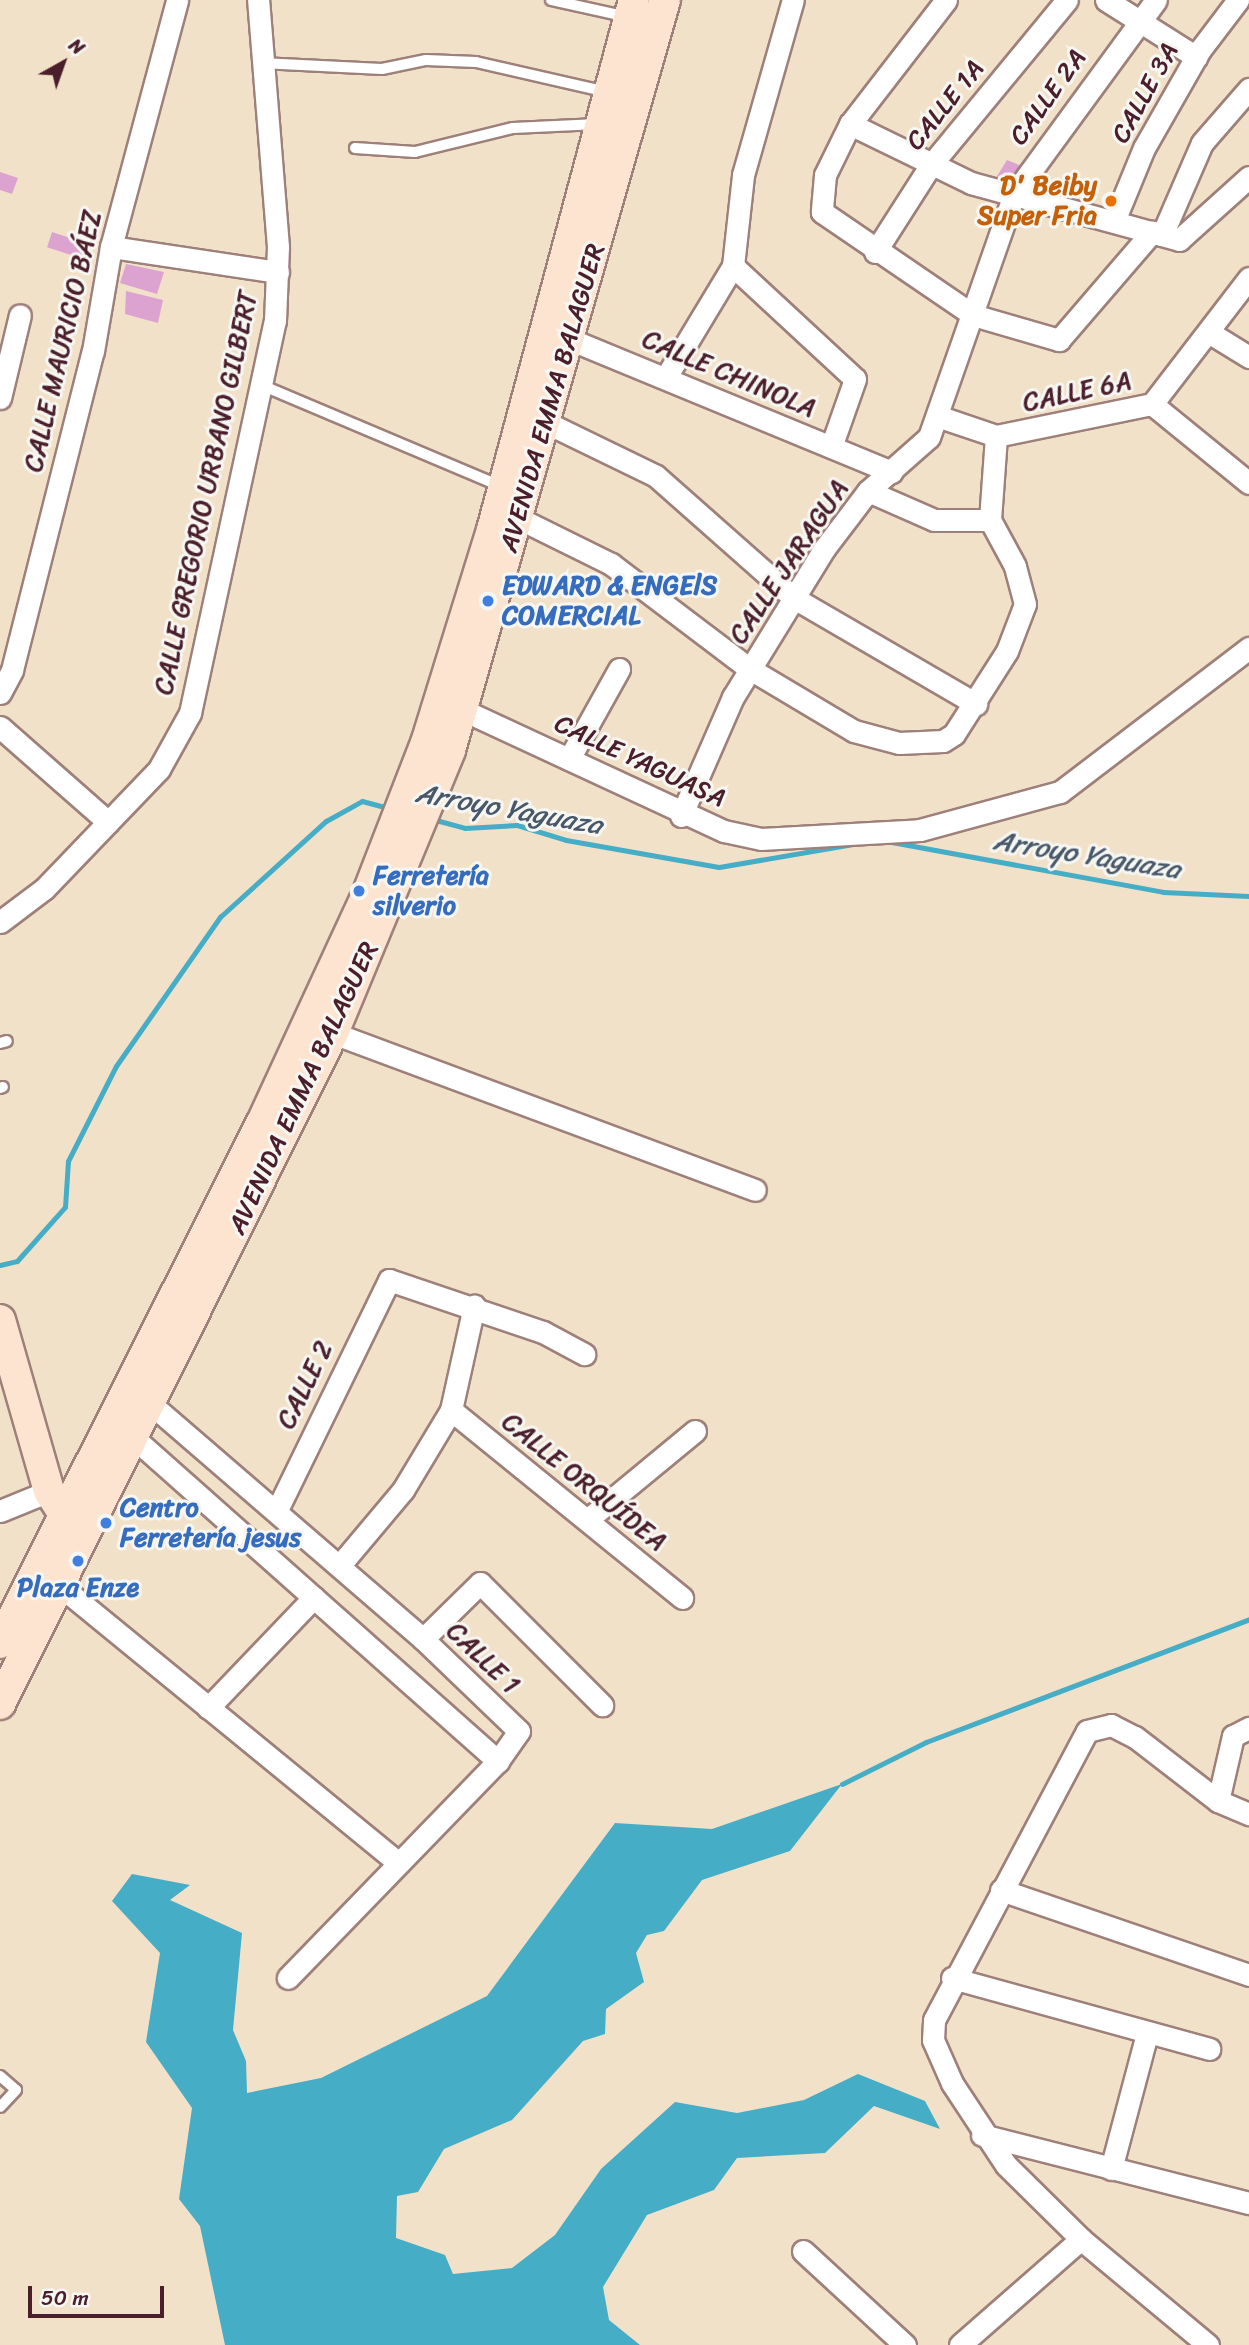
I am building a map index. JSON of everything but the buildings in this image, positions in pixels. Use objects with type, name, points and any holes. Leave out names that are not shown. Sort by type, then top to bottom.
[{"type":"street","name":"CALLE MAURICIO BÁEZ","points":[[0,693],[12,670],[93,351],[111,247],[177,0]]},
{"type":"street","name":"CALLE GREGORIO URBANO GILBERT","points":[[0,922],[44,889],[159,769],[190,713],[259,384],[275,321],[278,272],[258,0]]},
{"type":"street","name":"AVENIDA EMMA BALAGUER","points":[[0,1643],[55,1503],[275,1123],[333,1033],[378,899],[438,745],[504,486],[557,334],[665,0]]},
{"type":"street","points":[[666,377],[733,266],[743,175],[793,0]]},
{"type":"street","points":[[946,0],[850,124],[825,175],[822,212],[875,252],[973,315],[1059,340],[1164,236],[1249,177]]},
{"type":"street","name":"CALLE 1A","points":[[875,252],[930,166],[1067,0]]},
{"type":"street","points":[[1106,0],[1138,23],[1196,57]]},
{"type":"street","name":"CALLE 2A","points":[[973,315],[1014,194],[1156,0]]},
{"type":"street","name":"CALLE 3A","points":[[1114,221],[1144,148],[1196,57],[1238,0]]},
{"type":"street","name":"AVENIDA EMMA BALAGUER","points":[[438,745],[463,710],[545,422],[557,334],[598,124],[631,9]]},
{"type":"street","points":[[1164,236],[1202,143],[1249,89]]},
{"type":"street","points":[[850,124],[930,166],[1014,194],[1164,236]]},
{"type":"street","points":[[111,247],[278,272]]},
{"type":"street","points":[[733,266],[855,379],[831,447]]},
{"type":"street","name":"CALLE 6A","points":[[940,417],[996,436],[1152,404],[1210,333],[1249,278]]},
{"type":"street","points":[[0,398],[20,315]]},
{"type":"street","name":"CALLE JARAGUA","points":[[681,816],[750,669],[794,598],[868,491],[914,457],[940,417],[973,315]]},
{"type":"street","points":[[1210,333],[1249,357]]},
{"type":"street","name":"CALLE CHINOLA","points":[[557,334],[892,472]]},
{"type":"street","points":[[1152,404],[1249,483]]},
{"type":"street","points":[[545,422],[656,476],[794,598],[976,704]]},
{"type":"street","points":[[516,517],[611,564],[750,669],[854,731],[899,743],[943,741],[976,704],[1007,651],[1025,604],[1015,566],[990,520],[996,436]]},
{"type":"street","points":[[868,491],[934,520],[990,520]]},
{"type":"street","name":"CALLE YAGUASA","points":[[463,710],[569,759],[681,816],[761,839],[906,830],[1060,792],[1249,648]]},
{"type":"street","points":[[569,759],[619,669]]},
{"type":"street","points":[[0,727],[108,822]]},
{"type":"street","name":"AVENIDA EMMA BALAGUER","points":[[0,1704],[152,1405],[275,1123],[378,899]]},
{"type":"street","points":[[333,1033],[755,1190]]},
{"type":"street","name":"CALLE 2","points":[[276,1510],[384,1284],[396,1279],[474,1306]]},
{"type":"street","points":[[340,1565],[403,1490],[451,1410],[474,1306],[584,1354]]},
{"type":"street","points":[[0,1320],[55,1503],[82,1539]]},
{"type":"street","name":"CALLE 1","points":[[152,1405],[340,1565],[423,1639],[519,1731],[498,1761],[288,1978]]},
{"type":"street","name":"CALLE ORQUÍDEA","points":[[451,1410],[682,1598]]},
{"type":"street","points":[[587,1520],[695,1431]]},
{"type":"street","points":[[134,1438],[498,1761]]},
{"type":"street","points":[[0,1511],[55,1503]]},
{"type":"street","points":[[423,1639],[480,1583],[601,1705]]},
{"type":"street","points":[[59,1585],[399,1863]]},
{"type":"street","points":[[208,1708],[314,1597]]},
{"type":"street","points":[[1208,2345],[1081,2239],[982,2135],[933,2040],[933,2020],[952,1979],[1078,1744],[1097,1724],[1135,1737],[1218,1801],[1249,1814]]},
{"type":"street","points":[[1218,1801],[1233,1736],[1249,1728]]},
{"type":"street","points":[[1001,1890],[1249,1975]]},
{"type":"street","points":[[952,1979],[1209,2049]]},
{"type":"street","points":[[1111,2169],[1147,2034]]},
{"type":"street","points":[[982,2135],[1249,2203]]},
{"type":"street","points":[[960,2345],[1081,2239]]},
{"type":"street","points":[[803,2251],[905,2345]]},
{"type":"lane","points":[[551,0],[631,9]]},
{"type":"lane","points":[[261,63],[382,69],[426,60],[476,62],[607,92]]},
{"type":"lane","points":[[355,148],[415,152],[513,128],[598,124]]},
{"type":"lane","points":[[259,384],[417,456],[504,486]]},
{"type":"lane","points":[[0,2076],[16,2090],[0,2107]]},
{"type":"water","points":[[842,1784],[790,1851],[702,1880],[664,1931],[647,1935],[636,1953],[644,1982],[606,2009],[605,2034],[583,2041],[512,2120],[444,2149],[418,2192],[397,2196],[396,2238],[445,2255],[453,2274],[512,2268],[555,2235],[601,2169],[675,2102],[737,2113],[804,2100],[858,2074],[925,2101],[940,2129],[874,2106],[825,2153],[737,2158],[714,2190],[647,2215],[603,2287],[609,2320],[640,2345],[225,2345],[200,2226],[179,2199],[192,2108],[146,2042],[160,1953],[112,1901],[132,1874],[190,1885],[170,1900],[242,1933],[233,2030],[246,2061],[247,2093],[321,2078],[487,1996],[615,1823],[712,1829]]},
{"type":"waterway","name":"Arroyo Yaguaza","points":[[0,1265],[17,1261],[65,1207],[68,1161],[116,1066],[220,917],[326,821],[362,801],[392,809]]},
{"type":"waterway","name":"Arroyo Yaguaza","points":[[432,819],[465,828],[517,825],[566,840],[719,867],[859,843]]},
{"type":"waterway","name":"Arroyo Yaguaza","points":[[886,841],[1163,892],[1249,896]]},
{"type":"waterway","points":[[842,1784],[926,1742],[1249,1619]]},
{"type":"place","name":"D' Beiby Super Fria","points":[[1111,201]]},
{"type":"place","name":"EDWARD & ENGElS COMERCIAL","points":[[488,601]]},
{"type":"place","name":"Ferretería silverio","points":[[359,891]]},
{"type":"place","name":"Centro Ferretería jesus","points":[[106,1523]]},
{"type":"place","name":"Plaza Enze","points":[[78,1561]]}]
